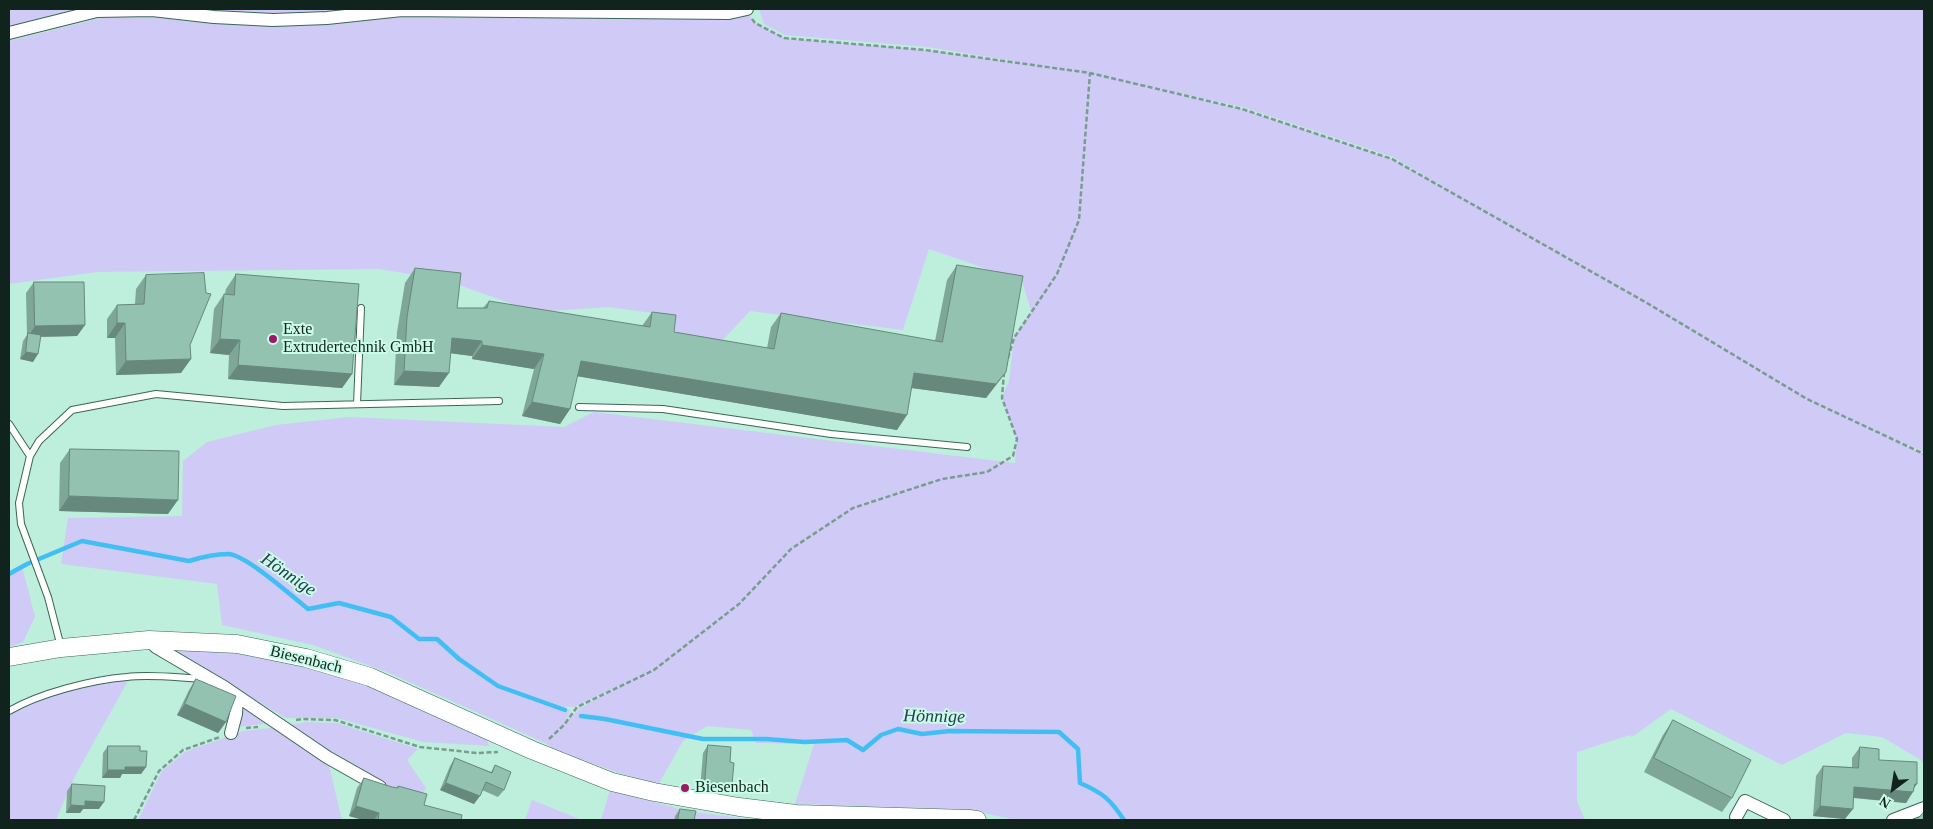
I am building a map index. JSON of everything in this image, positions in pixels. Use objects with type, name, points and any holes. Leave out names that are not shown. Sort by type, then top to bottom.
[{"type":"main road","name":"Biesenbach","points":[[9,657],[61,648],[149,640],[237,644],[306,658],[370,677],[532,750],[612,782],[654,792],[730,806],[796,814],[969,818],[977,820]]},
{"type":"street","points":[[9,33],[97,11],[152,10],[214,17],[273,20],[327,18],[402,10],[729,13],[746,9]]},
{"type":"street","points":[[149,640],[156,647],[237,696],[327,757],[384,790]]},
{"type":"street","points":[[231,733],[236,714],[237,696]]},
{"type":"street","points":[[1736,817],[1745,801],[1784,820]]},
{"type":"street","points":[[1893,820],[1924,808]]},
{"type":"lane","points":[[357,404],[361,308]]},
{"type":"lane","points":[[61,648],[48,597],[21,524],[19,504],[30,456],[39,441],[72,410],[156,394],[283,406],[499,401]]},
{"type":"lane","points":[[579,407],[662,409],[831,434],[967,447]]},
{"type":"lane","points":[[9,424],[30,456]]},
{"type":"lane","points":[[9,711],[22,704],[86,683],[129,676],[208,679]]},
{"type":"path","points":[[746,9],[755,22],[784,38],[925,50],[1090,73],[1242,109],[1392,158],[1648,304],[1807,399],[1924,454]]},
{"type":"path","points":[[532,750],[539,749],[564,725],[577,707]]},
{"type":"path","points":[[278,725],[302,719],[335,720],[420,747],[477,753],[501,752]]},
{"type":"path","points":[[134,820],[159,771],[183,750],[231,733]]},
{"type":"shaded area","points":[[9,9],[74,9],[79,11],[9,28]]},
{"type":"shaded area","points":[[176,9],[361,9],[311,15],[255,16]]},
{"type":"shaded area","points":[[759,9],[1924,9],[1924,452],[1880,433],[1924,454],[1924,765],[1921,760],[1882,737],[1846,733],[1782,765],[1671,709],[1632,737],[1630,735],[1577,752],[1577,801],[1585,820],[1016,820],[969,810],[795,804],[814,744],[756,743],[751,730],[707,726],[683,741],[658,785],[555,750],[545,743],[387,672],[313,645],[222,625],[217,584],[61,564],[68,518],[182,516],[183,461],[207,442],[276,425],[349,417],[564,427],[594,412],[1015,463],[1017,439],[1002,398],[1009,381],[1014,338],[1031,311],[1022,281],[929,249],[903,330],[750,311],[720,343],[679,335],[660,314],[608,307],[535,312],[445,280],[379,269],[97,272],[9,284],[9,41],[105,17],[145,15],[194,22],[305,26],[402,14],[746,10],[755,23],[784,38],[925,50],[1044,66],[927,47],[785,35],[764,24]],"holes":[[[1140,85],[1243,107],[1393,157],[1444,187],[1392,159],[1242,109]],[[636,678],[580,708],[564,723],[571,710],[547,706],[574,707]]]},
{"type":"shaded area","points":[[22,566],[35,617],[23,642],[9,647],[9,572]]},
{"type":"shaded area","points":[[174,647],[239,654],[302,666],[369,686],[486,737],[489,746],[423,742],[337,718],[286,718],[177,654]]},
{"type":"shaded area","points":[[129,679],[74,778],[56,820],[9,820],[9,715],[52,696],[98,684]]},
{"type":"shaded area","points":[[241,700],[272,723],[238,727]]},
{"type":"shaded area","points":[[306,722],[337,723],[418,749],[407,760],[426,788],[422,794],[385,791],[285,726]]},
{"type":"shaded area","points":[[279,727],[328,761],[342,820],[138,820],[162,771],[185,752],[243,731]]},
{"type":"shaded area","points":[[610,790],[687,811],[755,820],[601,820]]},
{"type":"shaded area","points":[[532,800],[582,820],[525,820]]},
{"type":"building","points":[[957,265],[1023,276],[1006,372],[996,384],[914,373],[907,415],[581,361],[570,409],[532,402],[544,354],[482,345],[482,341],[452,338],[449,373],[404,371],[407,317],[415,268],[461,273],[457,308],[487,308],[489,301],[650,327],[652,312],[676,315],[674,332],[774,349],[781,313],[942,342]]},
{"type":"building","points":[[204,273],[206,293],[211,294],[190,345],[191,359],[126,361],[125,323],[117,323],[117,305],[144,304],[146,275]]},
{"type":"building","points":[[236,274],[359,284],[352,374],[238,365],[240,340],[220,339],[224,294],[234,295]]},
{"type":"building","points":[[34,282],[84,282],[85,325],[35,326]]},
{"type":"building","points":[[28,333],[41,335],[38,354],[26,352]]},
{"type":"building","points":[[70,449],[179,451],[178,500],[69,496]]},
{"type":"building","points":[[196,679],[236,696],[226,722],[185,704]]},
{"type":"building","points":[[1673,720],[1751,760],[1732,798],[1654,758]]},
{"type":"building","points":[[708,745],[731,747],[730,762],[734,763],[732,784],[705,782]]},
{"type":"building","points":[[108,746],[140,746],[140,751],[147,751],[146,767],[125,767],[125,770],[108,770]]},
{"type":"building","points":[[1860,747],[1879,749],[1879,760],[1917,762],[1917,784],[1915,784],[1913,792],[1854,787],[1853,809],[1820,806],[1823,766],[1858,768]]},
{"type":"building","points":[[455,758],[492,773],[495,765],[511,772],[504,790],[486,782],[480,796],[446,783]]},
{"type":"building","points":[[364,778],[392,787],[398,788],[398,786],[427,794],[424,805],[462,815],[461,820],[378,820],[379,813],[356,806]]},
{"type":"building","points":[[72,784],[105,786],[104,802],[85,801],[85,806],[71,805]]},
{"type":"building","points":[[680,809],[696,811],[694,820],[678,820]]},
{"type":"building","points":[[1924,812],[1924,820],[1917,820]]},
{"type":"waterway","name":"Hönnige","points":[[9,574],[27,564],[82,541],[189,561],[228,554],[236,556],[257,568],[308,609],[339,603],[391,617],[419,639],[437,639],[459,659],[498,686],[565,710]]},
{"type":"waterway","name":"Hönnige","points":[[581,716],[703,739],[766,739],[805,742],[847,740],[863,750],[881,735],[898,729],[922,734],[950,731],[1059,732],[1078,749],[1080,783],[1105,797],[1124,820]]},
{"type":"place","name":"Exte Extrudertechnik GmbH","points":[[273,339]]},
{"type":"place","name":"Biesenbach","points":[[685,788]]}]
